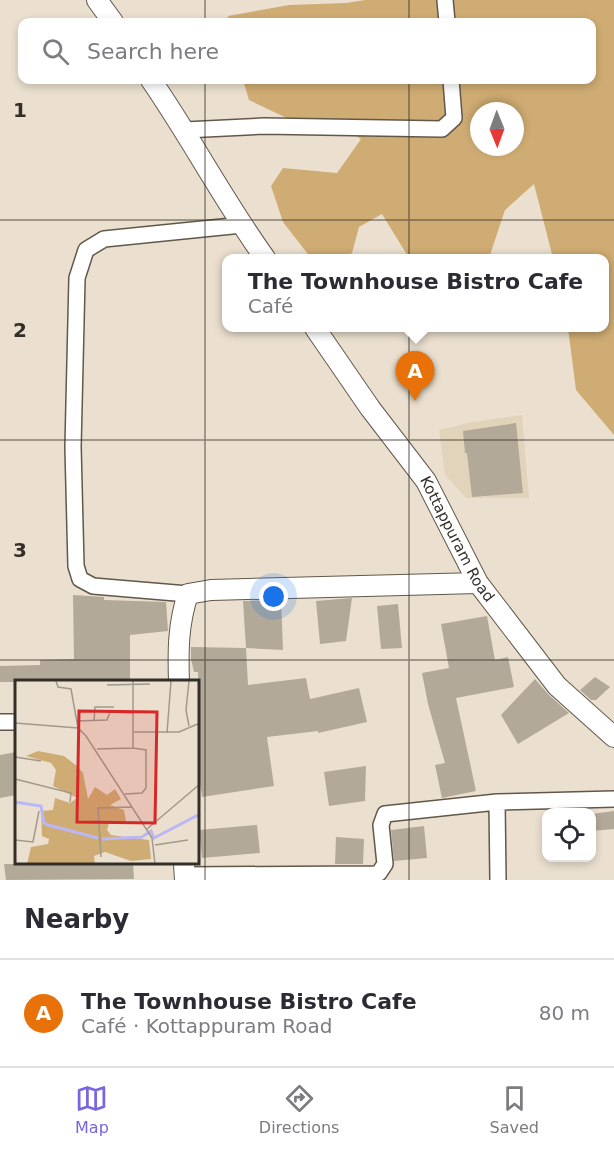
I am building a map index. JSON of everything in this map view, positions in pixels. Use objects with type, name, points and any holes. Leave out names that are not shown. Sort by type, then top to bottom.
[{"type":"street","points":[[97,0],[109,18]]},
{"type":"street","points":[[446,0],[447,18]]},
{"type":"street","points":[[155,84],[262,254]]},
{"type":"street","points":[[185,130],[264,126],[442,129],[454,118],[451,84]]},
{"type":"street","points":[[242,225],[104,239],[86,250],[77,278],[73,447],[76,566],[80,579],[93,586],[188,594],[211,590],[478,584]]},
{"type":"street","name":"Kottappuram Road","points":[[318,332],[370,408],[426,481],[478,584],[557,686],[614,736]]},
{"type":"street","points":[[179,680],[178,635],[188,594]]},
{"type":"street","points":[[184,873],[374,874],[379,873],[385,864],[381,825],[385,814],[497,802],[614,799]]},
{"type":"street","points":[[497,802],[498,880]]},
{"type":"shaded area","points":[[365,0],[614,0],[614,435],[576,390],[569,332],[609,332],[609,254],[552,254],[534,184],[505,210],[490,254],[407,254],[382,214],[359,227],[352,253],[308,254],[283,222],[271,186],[283,168],[337,173],[361,139],[342,128],[291,120],[249,100],[244,84],[596,84],[596,18],[228,18],[228,16],[289,5]]},
{"type":"shaded area","points":[[522,415],[529,498],[466,498],[445,475],[439,430],[472,422]]},
{"type":"building","points":[[516,423],[523,493],[472,497],[463,431]]},
{"type":"building","points":[[73,595],[104,597],[104,600],[166,602],[168,631],[130,635],[130,680],[0,682],[0,666],[40,665],[40,660],[74,659]]},
{"type":"building","points":[[352,598],[346,641],[320,644],[316,601]]},
{"type":"building","points":[[281,600],[283,650],[246,648],[243,601]]},
{"type":"building","points":[[398,604],[402,648],[381,649],[377,606]]},
{"type":"building","points":[[487,616],[495,660],[508,657],[514,687],[456,698],[476,791],[442,798],[435,765],[445,763],[428,704],[422,673],[449,668],[441,624]]},
{"type":"building","points":[[191,647],[246,648],[248,685],[306,678],[310,699],[359,688],[367,722],[318,733],[318,731],[267,737],[274,786],[202,797],[200,680],[198,672],[194,672]]},
{"type":"building","points":[[595,677],[610,687],[596,700],[591,700],[580,690]]},
{"type":"building","points":[[535,679],[569,713],[518,744],[501,715]]},
{"type":"building","points":[[15,752],[15,795],[0,798],[0,755]]},
{"type":"building","points":[[366,766],[365,801],[329,806],[324,772]]},
{"type":"building","points":[[614,811],[614,829],[596,831],[596,813]]},
{"type":"building","points":[[257,825],[260,853],[202,858],[200,830]]},
{"type":"building","points":[[424,826],[427,858],[394,861],[391,830]]},
{"type":"building","points":[[336,837],[364,839],[363,864],[335,864]]},
{"type":"building","points":[[4,864],[133,865],[134,879],[6,880]]},
{"type":"place","name":"The Townhouse Bistro Cafe","points":[[415,401]]}]
